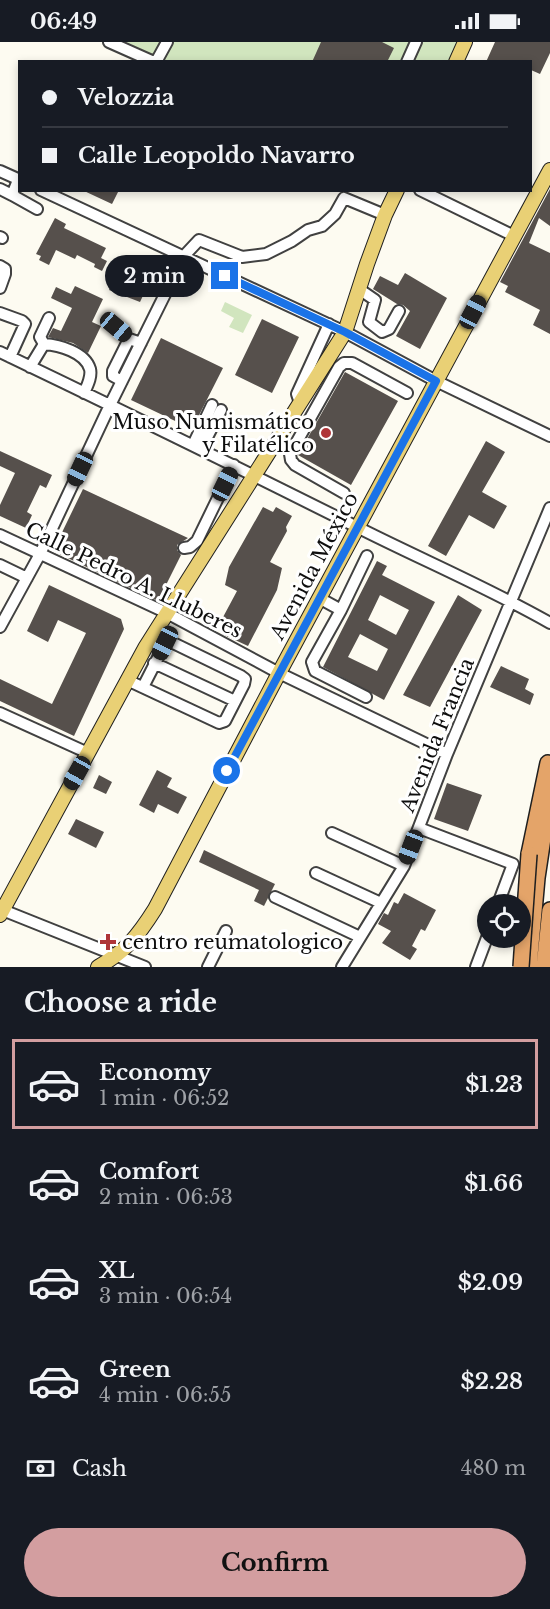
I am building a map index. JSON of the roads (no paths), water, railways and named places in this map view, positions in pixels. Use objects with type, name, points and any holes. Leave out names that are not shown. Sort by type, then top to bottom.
[{"type":"highway","points":[[521,967],[529,854],[549,760]]},
{"type":"highway","points":[[528,967],[537,878],[550,791]]},
{"type":"highway","points":[[544,967],[550,910]]},
{"type":"main road","points":[[457,60],[465,42]]},
{"type":"main road","name":"Avenida México","points":[[98,967],[118,956],[141,931],[155,909],[319,597],[550,170]]},
{"type":"main road","points":[[1,911],[127,680],[203,555],[345,332],[385,215],[396,192]]},
{"type":"main road","points":[[530,894],[549,760]]},
{"type":"main road","points":[[527,948],[528,967]]},
{"type":"street","points":[[108,42],[131,47],[152,60]]},
{"type":"street","points":[[156,60],[167,42]]},
{"type":"street","points":[[408,60],[416,42]]},
{"type":"street","points":[[0,171],[18,180]]},
{"type":"street","points":[[12,195],[18,182]]},
{"type":"street","points":[[0,189],[37,209]]},
{"type":"street","points":[[45,192],[329,324],[436,381],[550,436]]},
{"type":"street","points":[[424,192],[514,236]]},
{"type":"street","points":[[0,627],[40,554],[110,405],[184,256],[198,240],[242,257],[266,254],[308,230],[322,226],[335,214],[344,198],[385,215]]},
{"type":"street","points":[[0,266],[5,269],[0,288]]},
{"type":"street","points":[[359,289],[375,300],[369,322],[382,332],[389,328],[399,311]]},
{"type":"street","points":[[0,313],[25,324],[5,355],[254,474],[357,527],[512,601],[550,623]]},
{"type":"street","points":[[44,344],[40,337],[49,318]]},
{"type":"street","points":[[300,403],[297,394],[329,324]]},
{"type":"street","points":[[116,327],[129,339],[141,343]]},
{"type":"street","points":[[122,381],[113,376],[113,371],[129,339]]},
{"type":"street","points":[[30,367],[44,344]]},
{"type":"street","points":[[44,344],[57,344],[78,354],[85,361],[90,370],[89,382],[84,393]]},
{"type":"street","points":[[320,345],[333,351],[344,363]]},
{"type":"street","points":[[344,492],[295,465],[290,454],[339,366],[352,363],[407,393]]},
{"type":"street","points":[[197,447],[217,407]]},
{"type":"street","points":[[272,446],[290,454]]},
{"type":"street","points":[[192,544],[234,465]]},
{"type":"street","name":"Avenida Francia","points":[[342,967],[404,866],[447,754],[550,508]]},
{"type":"street","name":"Calle Pedro A. Lluberes","points":[[0,535],[167,613],[279,673],[447,754]]},
{"type":"street","points":[[192,544],[212,541]]},
{"type":"street","points":[[192,544],[203,555]]},
{"type":"street","points":[[366,697],[315,671],[312,662],[367,556]]},
{"type":"street","points":[[0,565],[27,578]]},
{"type":"street","points":[[319,597],[341,610]]},
{"type":"street","points":[[127,680],[219,723],[225,721],[244,684],[244,679],[241,675],[171,640],[165,643],[143,687]]},
{"type":"street","points":[[154,663],[235,701]]},
{"type":"street","points":[[0,713],[88,753]]},
{"type":"street","points":[[419,828],[513,864],[502,894]]},
{"type":"street","points":[[332,833],[404,866]]},
{"type":"street","points":[[316,873],[381,903]]},
{"type":"street","points":[[275,897],[360,937]]},
{"type":"street","points":[[1,911],[145,967]]},
{"type":"street","points":[[208,967],[226,931]]},
{"type":"street","points":[[476,967],[483,948]]},
{"type":"place","name":"Muso Numismático y Filatélico","points":[[326,433]]},
{"type":"place","name":"centro reumatologico","points":[[108,942]]}]
